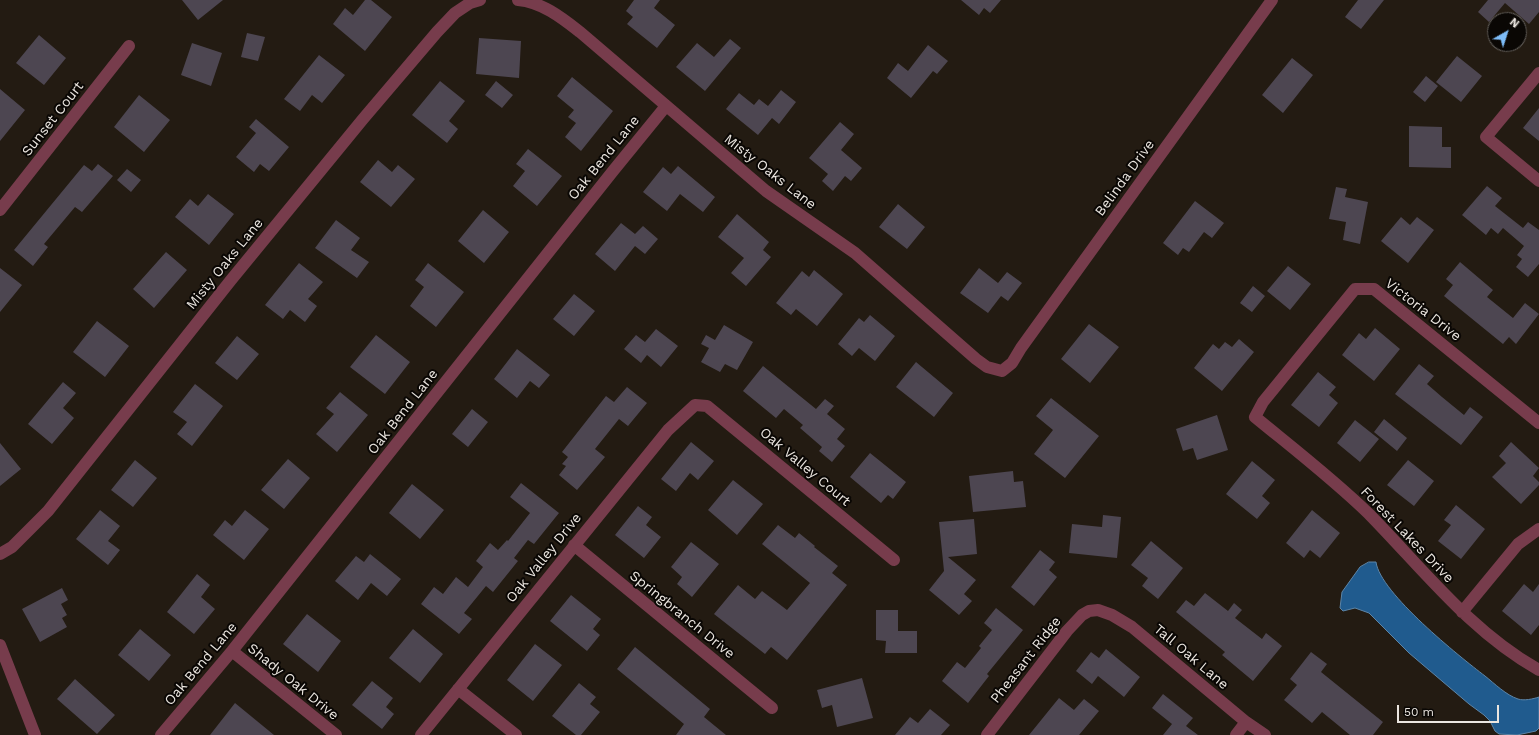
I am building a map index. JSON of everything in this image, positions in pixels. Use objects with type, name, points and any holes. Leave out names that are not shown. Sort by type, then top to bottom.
[{"type":"street","name":"Misty Oaks Lane","points":[[0,554],[12,547],[48,511],[231,280],[437,32],[455,13],[470,3],[480,0]]},
{"type":"street","name":"Misty Oaks Lane","points":[[518,0],[527,1],[558,15],[580,32],[766,191],[855,253],[976,359],[987,367],[1002,371]]},
{"type":"street","name":"Belinda Drive","points":[[1002,371],[1012,363],[1026,341],[1272,0]]},
{"type":"street","name":"Sunset Court","points":[[0,210],[129,46]]},
{"type":"street","points":[[1539,73],[1486,137],[1539,182]]},
{"type":"street","name":"Oak Bend Lane","points":[[161,735],[232,652],[608,177],[666,106]]},
{"type":"street","name":"Victoria Drive","points":[[1255,418],[1263,402],[1355,289],[1374,289],[1539,423]]},
{"type":"street","name":"Oak Valley Drive","points":[[421,735],[668,430],[695,404]]},
{"type":"street","name":"Oak Valley Court","points":[[695,404],[708,406],[894,560]]},
{"type":"street","name":"Forest Lakes Drive","points":[[1255,418],[1332,480],[1369,514],[1462,612],[1489,635],[1539,670]]},
{"type":"street","points":[[1462,612],[1518,544],[1539,528]]},
{"type":"street","name":"Springbranch Drive","points":[[574,545],[772,708]]},
{"type":"street","name":"Tall Oak Lane","points":[[1093,610],[1098,610],[1112,615],[1132,627],[1246,722],[1265,735]]},
{"type":"street","name":"Pheasant Ridge","points":[[987,735],[1067,631],[1082,615],[1093,610]]},
{"type":"street","points":[[0,645],[35,735]]},
{"type":"street","name":"Shady Oak Drive","points":[[232,652],[336,735]]},
{"type":"street","points":[[458,689],[516,735]]},
{"type":"street","points":[[1236,735],[1246,722]]},
{"type":"water","points":[[1369,562],[1376,562],[1381,575],[1391,590],[1423,624],[1458,655],[1509,695],[1520,700],[1528,700],[1539,697],[1539,728],[1536,731],[1517,735],[1499,734],[1495,731],[1490,721],[1484,715],[1409,653],[1369,613],[1355,608],[1343,611],[1340,608],[1342,592],[1360,567]]},
{"type":"building","points":[[182,0],[223,0],[198,20]]},
{"type":"building","points":[[365,0],[371,0],[392,17],[365,51],[333,24],[345,8],[353,15]]},
{"type":"building","points":[[634,0],[660,0],[654,8],[675,25],[657,48],[627,24],[633,17],[626,11]]},
{"type":"building","points":[[961,0],[1001,0],[990,13],[984,8],[979,15]]},
{"type":"building","points":[[1358,0],[1384,0],[1361,29],[1345,17]]},
{"type":"building","points":[[1488,0],[1539,0],[1539,12],[1529,24],[1527,22],[1527,12],[1515,12],[1505,3],[1497,12],[1487,12],[1487,20],[1478,12]]},
{"type":"building","points":[[247,33],[265,37],[258,61],[241,57]]},
{"type":"building","points":[[39,35],[66,58],[44,85],[16,63]]},
{"type":"building","points":[[479,38],[521,41],[519,78],[476,74]]},
{"type":"building","points":[[730,39],[741,48],[705,91],[676,67],[697,43],[714,57]]},
{"type":"building","points":[[192,43],[222,53],[211,86],[181,75]]},
{"type":"building","points":[[928,45],[948,61],[937,74],[933,71],[911,98],[887,78],[898,63],[908,71]]},
{"type":"building","points":[[319,55],[345,75],[322,103],[312,95],[300,111],[284,99]]},
{"type":"building","points":[[1457,56],[1482,76],[1461,102],[1436,82]]},
{"type":"building","points":[[1292,58],[1313,75],[1283,113],[1262,95]]},
{"type":"building","points":[[1426,76],[1438,86],[1425,102],[1413,92]]},
{"type":"building","points":[[572,77],[613,111],[581,151],[565,137],[576,123],[568,117],[574,110],[557,96]]},
{"type":"building","points":[[440,81],[465,101],[449,121],[458,129],[447,143],[412,115]]},
{"type":"building","points":[[496,81],[513,95],[502,108],[485,95]]},
{"type":"building","points":[[0,89],[25,110],[0,141]]},
{"type":"building","points":[[781,90],[796,102],[779,124],[772,118],[758,135],[726,109],[739,93],[754,105],[759,99],[768,106]]},
{"type":"building","points":[[139,95],[170,120],[144,152],[114,127]]},
{"type":"building","points":[[1539,108],[1539,141],[1523,128]]},
{"type":"building","points":[[256,119],[289,147],[269,171],[260,164],[254,172],[236,157],[256,133],[249,127]]},
{"type":"building","points":[[840,122],[854,134],[841,150],[862,168],[851,181],[845,176],[833,191],[822,181],[828,174],[809,158]]},
{"type":"building","points":[[1409,126],[1442,127],[1442,147],[1451,147],[1451,168],[1409,167]]},
{"type":"building","points":[[528,149],[562,176],[537,206],[513,186],[525,171],[516,164]]},
{"type":"building","points":[[378,160],[392,172],[398,165],[415,179],[391,207],[360,182]]},
{"type":"building","points":[[98,164],[113,176],[82,212],[75,207],[44,244],[48,247],[33,266],[14,250],[84,165],[92,171]]},
{"type":"building","points":[[678,166],[715,197],[703,212],[680,194],[667,211],[643,192],[663,167],[671,174]]},
{"type":"building","points":[[127,169],[141,180],[131,192],[117,180]]},
{"type":"building","points":[[1487,186],[1502,198],[1495,206],[1523,228],[1528,222],[1539,230],[1539,264],[1528,277],[1516,267],[1522,259],[1517,255],[1524,246],[1503,228],[1498,234],[1491,228],[1486,235],[1462,215]]},
{"type":"building","points":[[1336,187],[1347,189],[1345,197],[1368,202],[1360,244],[1343,240],[1346,222],[1329,219]]},
{"type":"building","points":[[208,194],[234,214],[209,245],[175,217],[190,199],[198,206]]},
{"type":"building","points":[[1195,201],[1224,223],[1212,238],[1204,232],[1189,252],[1183,248],[1178,255],[1163,243]]},
{"type":"building","points":[[898,204],[925,227],[907,249],[879,227]]},
{"type":"building","points":[[483,210],[509,232],[484,263],[458,241]]},
{"type":"building","points":[[737,214],[769,242],[763,250],[771,257],[746,286],[731,273],[744,258],[718,237]]},
{"type":"building","points":[[1401,217],[1410,225],[1417,217],[1434,230],[1408,263],[1381,241]]},
{"type":"building","points":[[336,220],[360,238],[351,250],[369,262],[357,278],[315,248]]},
{"type":"building","points":[[621,223],[635,234],[643,226],[658,239],[645,254],[635,246],[615,271],[595,254]]},
{"type":"building","points":[[166,252],[187,270],[154,308],[133,289]]},
{"type":"building","points":[[1460,262],[1493,290],[1487,297],[1513,318],[1525,303],[1539,314],[1516,344],[1509,337],[1503,344],[1444,296],[1453,285],[1446,279]]},
{"type":"building","points":[[299,263],[323,282],[308,299],[317,306],[305,322],[290,310],[283,319],[265,305]]},
{"type":"building","points":[[428,263],[464,292],[436,327],[410,306],[424,287],[415,280]]},
{"type":"building","points":[[1288,266],[1311,284],[1290,310],[1267,291]]},
{"type":"building","points":[[0,268],[22,285],[0,312]]},
{"type":"building","points":[[979,268],[998,283],[1007,272],[1022,283],[1008,301],[1001,296],[988,313],[960,293]]},
{"type":"building","points":[[814,270],[843,294],[817,326],[796,309],[791,315],[776,303],[802,271],[809,277]]},
{"type":"building","points":[[1253,286],[1265,296],[1252,312],[1240,303]]},
{"type":"building","points":[[574,294],[595,311],[574,336],[553,319]]},
{"type":"building","points":[[870,315],[895,336],[875,361],[859,348],[852,356],[838,344],[859,318],[864,322]]},
{"type":"building","points":[[97,321],[129,346],[105,377],[73,352]]},
{"type":"building","points":[[1089,324],[1119,347],[1090,383],[1061,359]]},
{"type":"building","points":[[724,325],[753,342],[737,370],[725,364],[720,372],[701,362],[709,348],[701,344],[706,335],[715,340]]},
{"type":"building","points":[[1375,328],[1400,349],[1374,381],[1342,355],[1359,333],[1366,339]]},
{"type":"building","points":[[656,329],[678,346],[661,367],[647,355],[641,363],[624,349],[636,335],[645,342]]},
{"type":"building","points":[[376,335],[410,362],[385,394],[350,367]]},
{"type":"building","points":[[237,336],[259,354],[237,380],[215,363]]},
{"type":"building","points":[[1239,339],[1254,352],[1222,391],[1194,368],[1213,344],[1219,349],[1225,342],[1232,347]]},
{"type":"building","points":[[517,349],[550,375],[539,388],[530,381],[517,398],[494,379]]},
{"type":"building","points":[[916,362],[953,393],[934,417],[896,387]]},
{"type":"building","points":[[1419,364],[1434,376],[1427,384],[1442,397],[1464,415],[1470,407],[1483,417],[1461,445],[1395,394]]},
{"type":"building","points":[[763,366],[816,409],[825,399],[834,406],[827,414],[845,429],[837,439],[845,446],[832,462],[819,451],[822,447],[800,428],[803,425],[784,409],[776,418],[743,391]]},
{"type":"building","points":[[1318,372],[1336,387],[1329,395],[1338,403],[1319,427],[1291,405]]},
{"type":"building","points":[[63,382],[76,393],[63,408],[74,418],[52,444],[28,424]]},
{"type":"building","points":[[195,384],[223,406],[192,446],[177,434],[187,422],[173,412]]},
{"type":"building","points":[[627,387],[647,403],[628,426],[619,419],[595,449],[605,457],[577,490],[559,475],[566,466],[562,464],[568,457],[562,452],[606,396],[614,402]]},
{"type":"building","points":[[340,392],[368,415],[337,452],[316,434],[334,414],[326,408]]},
{"type":"building","points":[[1051,398],[1099,436],[1065,478],[1034,454],[1053,430],[1036,416]]},
{"type":"building","points":[[472,409],[488,422],[468,447],[452,434]]},
{"type":"building","points":[[1217,415],[1228,450],[1197,460],[1193,448],[1183,451],[1176,429]]},
{"type":"building","points":[[1384,419],[1407,438],[1397,451],[1374,432]]},
{"type":"building","points":[[1355,420],[1379,439],[1360,462],[1337,443]]},
{"type":"building","points":[[691,442],[714,461],[698,480],[690,473],[676,491],[661,479]]},
{"type":"building","points":[[1511,442],[1539,468],[1533,476],[1539,482],[1539,485],[1521,504],[1492,477],[1506,463],[1499,456]]},
{"type":"building","points":[[0,443],[21,469],[0,486]]},
{"type":"building","points":[[870,453],[906,482],[893,499],[888,495],[881,503],[850,477]]},
{"type":"building","points":[[288,459],[310,478],[284,509],[261,490]]},
{"type":"building","points":[[135,460],[157,478],[133,507],[111,490]]},
{"type":"building","points":[[1408,460],[1434,481],[1414,506],[1387,485]]},
{"type":"building","points":[[1252,461],[1275,480],[1262,496],[1270,503],[1257,519],[1226,494]]},
{"type":"building","points":[[1013,471],[1014,482],[1023,481],[1026,507],[973,512],[969,476]]},
{"type":"building","points":[[733,480],[763,504],[737,535],[708,510]]},
{"type":"building","points":[[521,483],[559,513],[534,544],[528,540],[514,558],[518,561],[493,592],[486,586],[464,613],[472,619],[459,634],[421,604],[434,587],[443,594],[456,577],[468,587],[483,567],[476,561],[490,543],[498,550],[507,540],[508,541],[530,513],[510,497]]},
{"type":"building","points":[[412,484],[444,510],[420,539],[389,513]]},
{"type":"building","points":[[1456,505],[1485,529],[1461,559],[1438,541],[1451,525],[1444,520]]},
{"type":"building","points":[[638,506],[652,517],[646,525],[661,537],[644,558],[615,535]]},
{"type":"building","points":[[100,510],[120,526],[108,541],[120,550],[108,565],[76,539]]},
{"type":"building","points":[[245,510],[269,529],[244,560],[213,535],[225,520],[232,526]]},
{"type":"building","points":[[1312,510],[1340,533],[1320,558],[1310,550],[1304,558],[1286,543]]},
{"type":"building","points":[[1103,515],[1121,517],[1117,558],[1069,553],[1072,524],[1102,527]]},
{"type":"building","points":[[974,519],[977,554],[948,557],[976,580],[964,594],[972,601],[959,615],[929,590],[944,571],[939,522]]},
{"type":"building","points":[[778,525],[795,538],[799,533],[838,566],[832,573],[847,585],[787,660],[771,647],[765,654],[714,614],[738,585],[755,599],[762,591],[787,610],[810,583],[762,544]]},
{"type":"building","points":[[1151,541],[1183,568],[1158,599],[1142,586],[1148,578],[1131,565]]},
{"type":"building","points":[[691,542],[719,564],[692,597],[677,584],[682,577],[671,567]]},
{"type":"building","points":[[1040,550],[1055,562],[1049,570],[1057,577],[1034,606],[1011,587]]},
{"type":"building","points":[[370,554],[401,579],[387,596],[371,583],[358,600],[335,581],[356,556],[364,562]]},
{"type":"building","points":[[197,574],[210,585],[201,597],[215,609],[194,634],[167,612]]},
{"type":"building","points":[[1524,584],[1533,592],[1539,584],[1539,625],[1531,635],[1502,611]]},
{"type":"building","points":[[62,588],[68,600],[61,604],[67,615],[62,618],[67,627],[40,642],[22,609]]},
{"type":"building","points":[[1205,593],[1228,611],[1234,603],[1242,610],[1235,618],[1262,639],[1266,633],[1282,646],[1253,681],[1222,655],[1225,652],[1176,612],[1186,600],[1194,606]]},
{"type":"building","points":[[571,595],[601,619],[593,629],[600,635],[587,651],[550,621]]},
{"type":"building","points":[[996,608],[1023,630],[987,674],[989,676],[968,703],[942,681],[957,662],[965,668],[981,648],[979,646],[992,630],[984,623]]},
{"type":"building","points":[[876,610],[898,610],[898,631],[917,631],[917,653],[885,653],[886,641],[876,640]]},
{"type":"building","points":[[307,614],[341,641],[318,672],[283,644]]},
{"type":"building","points":[[140,629],[171,655],[149,681],[118,655]]},
{"type":"building","points":[[413,629],[443,654],[420,683],[389,658]]},
{"type":"building","points":[[535,644],[562,665],[533,701],[507,680]]},
{"type":"building","points":[[635,647],[710,709],[704,717],[726,735],[676,735],[684,724],[617,669]]},
{"type":"building","points":[[1106,649],[1140,677],[1124,697],[1098,676],[1092,684],[1076,671],[1091,652],[1099,658]]},
{"type":"building","points":[[1311,652],[1327,664],[1321,672],[1383,722],[1373,735],[1350,735],[1322,712],[1312,723],[1284,700],[1297,685],[1290,679]]},
{"type":"building","points":[[862,678],[873,718],[837,727],[832,705],[822,708],[817,690]]},
{"type":"building","points":[[75,679],[115,715],[97,734],[57,699]]},
{"type":"building","points":[[372,681],[393,698],[386,707],[394,714],[382,729],[352,705]]},
{"type":"building","points":[[579,683],[596,697],[590,704],[600,712],[581,735],[576,735],[552,716]]},
{"type":"building","points":[[1163,694],[1193,718],[1186,726],[1198,735],[1163,735],[1172,724],[1152,708]]},
{"type":"building","points":[[1059,698],[1074,710],[1084,699],[1099,711],[1079,735],[1029,735]]},
{"type":"building","points":[[235,703],[274,735],[210,735]]},
{"type":"building","points":[[930,709],[950,725],[941,735],[895,735],[910,717],[918,723]]}]
